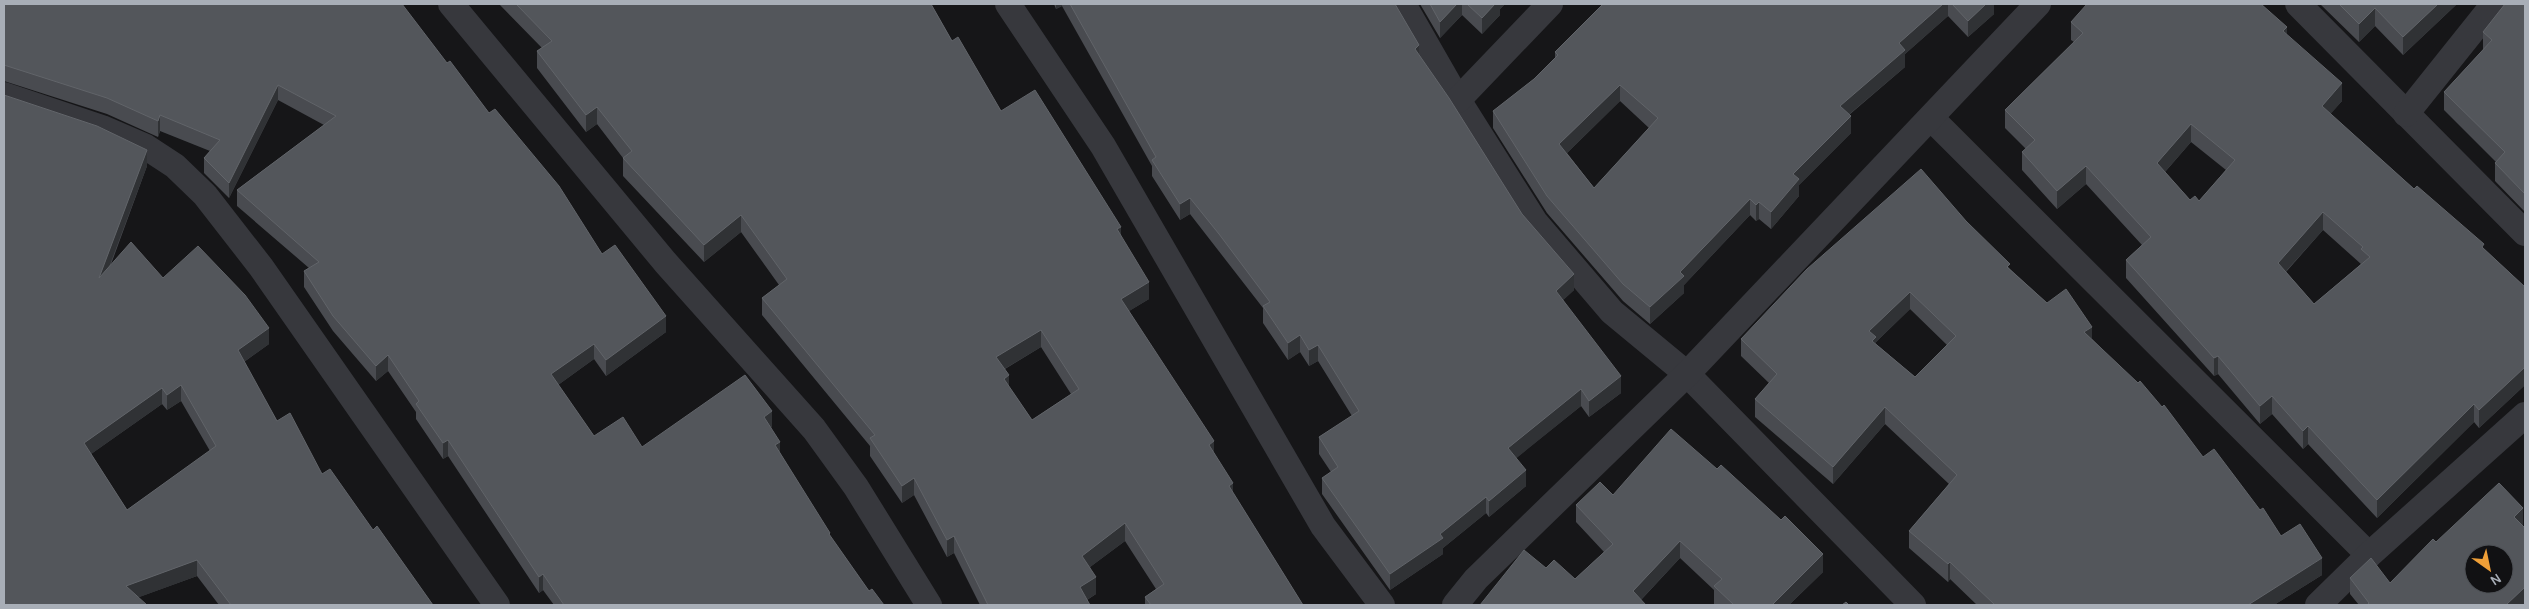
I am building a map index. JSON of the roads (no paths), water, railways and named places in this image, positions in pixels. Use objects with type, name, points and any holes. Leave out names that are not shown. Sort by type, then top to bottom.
[{"type":"street","points":[[451,4],[665,262],[814,429],[856,487],[928,605]]},
{"type":"street","points":[[1008,4],[1102,146],[1323,526],[1382,605]]},
{"type":"street","points":[[1403,4],[1458,100],[1535,222],[1612,312],[1687,374],[1913,605]]},
{"type":"street","points":[[1458,100],[1550,4]]},
{"type":"street","points":[[1455,605],[1476,580],[1687,374],[2038,4]]},
{"type":"street","points":[[2298,4],[2525,233]]},
{"type":"street","points":[[2406,114],[2494,4]]},
{"type":"street","points":[[4,95],[102,128],[146,148],[175,166],[205,195],[261,267],[497,605]]},
{"type":"street","points":[[1931,118],[2369,555]]},
{"type":"street","points":[[2318,605],[2369,555],[2525,415]]}]
